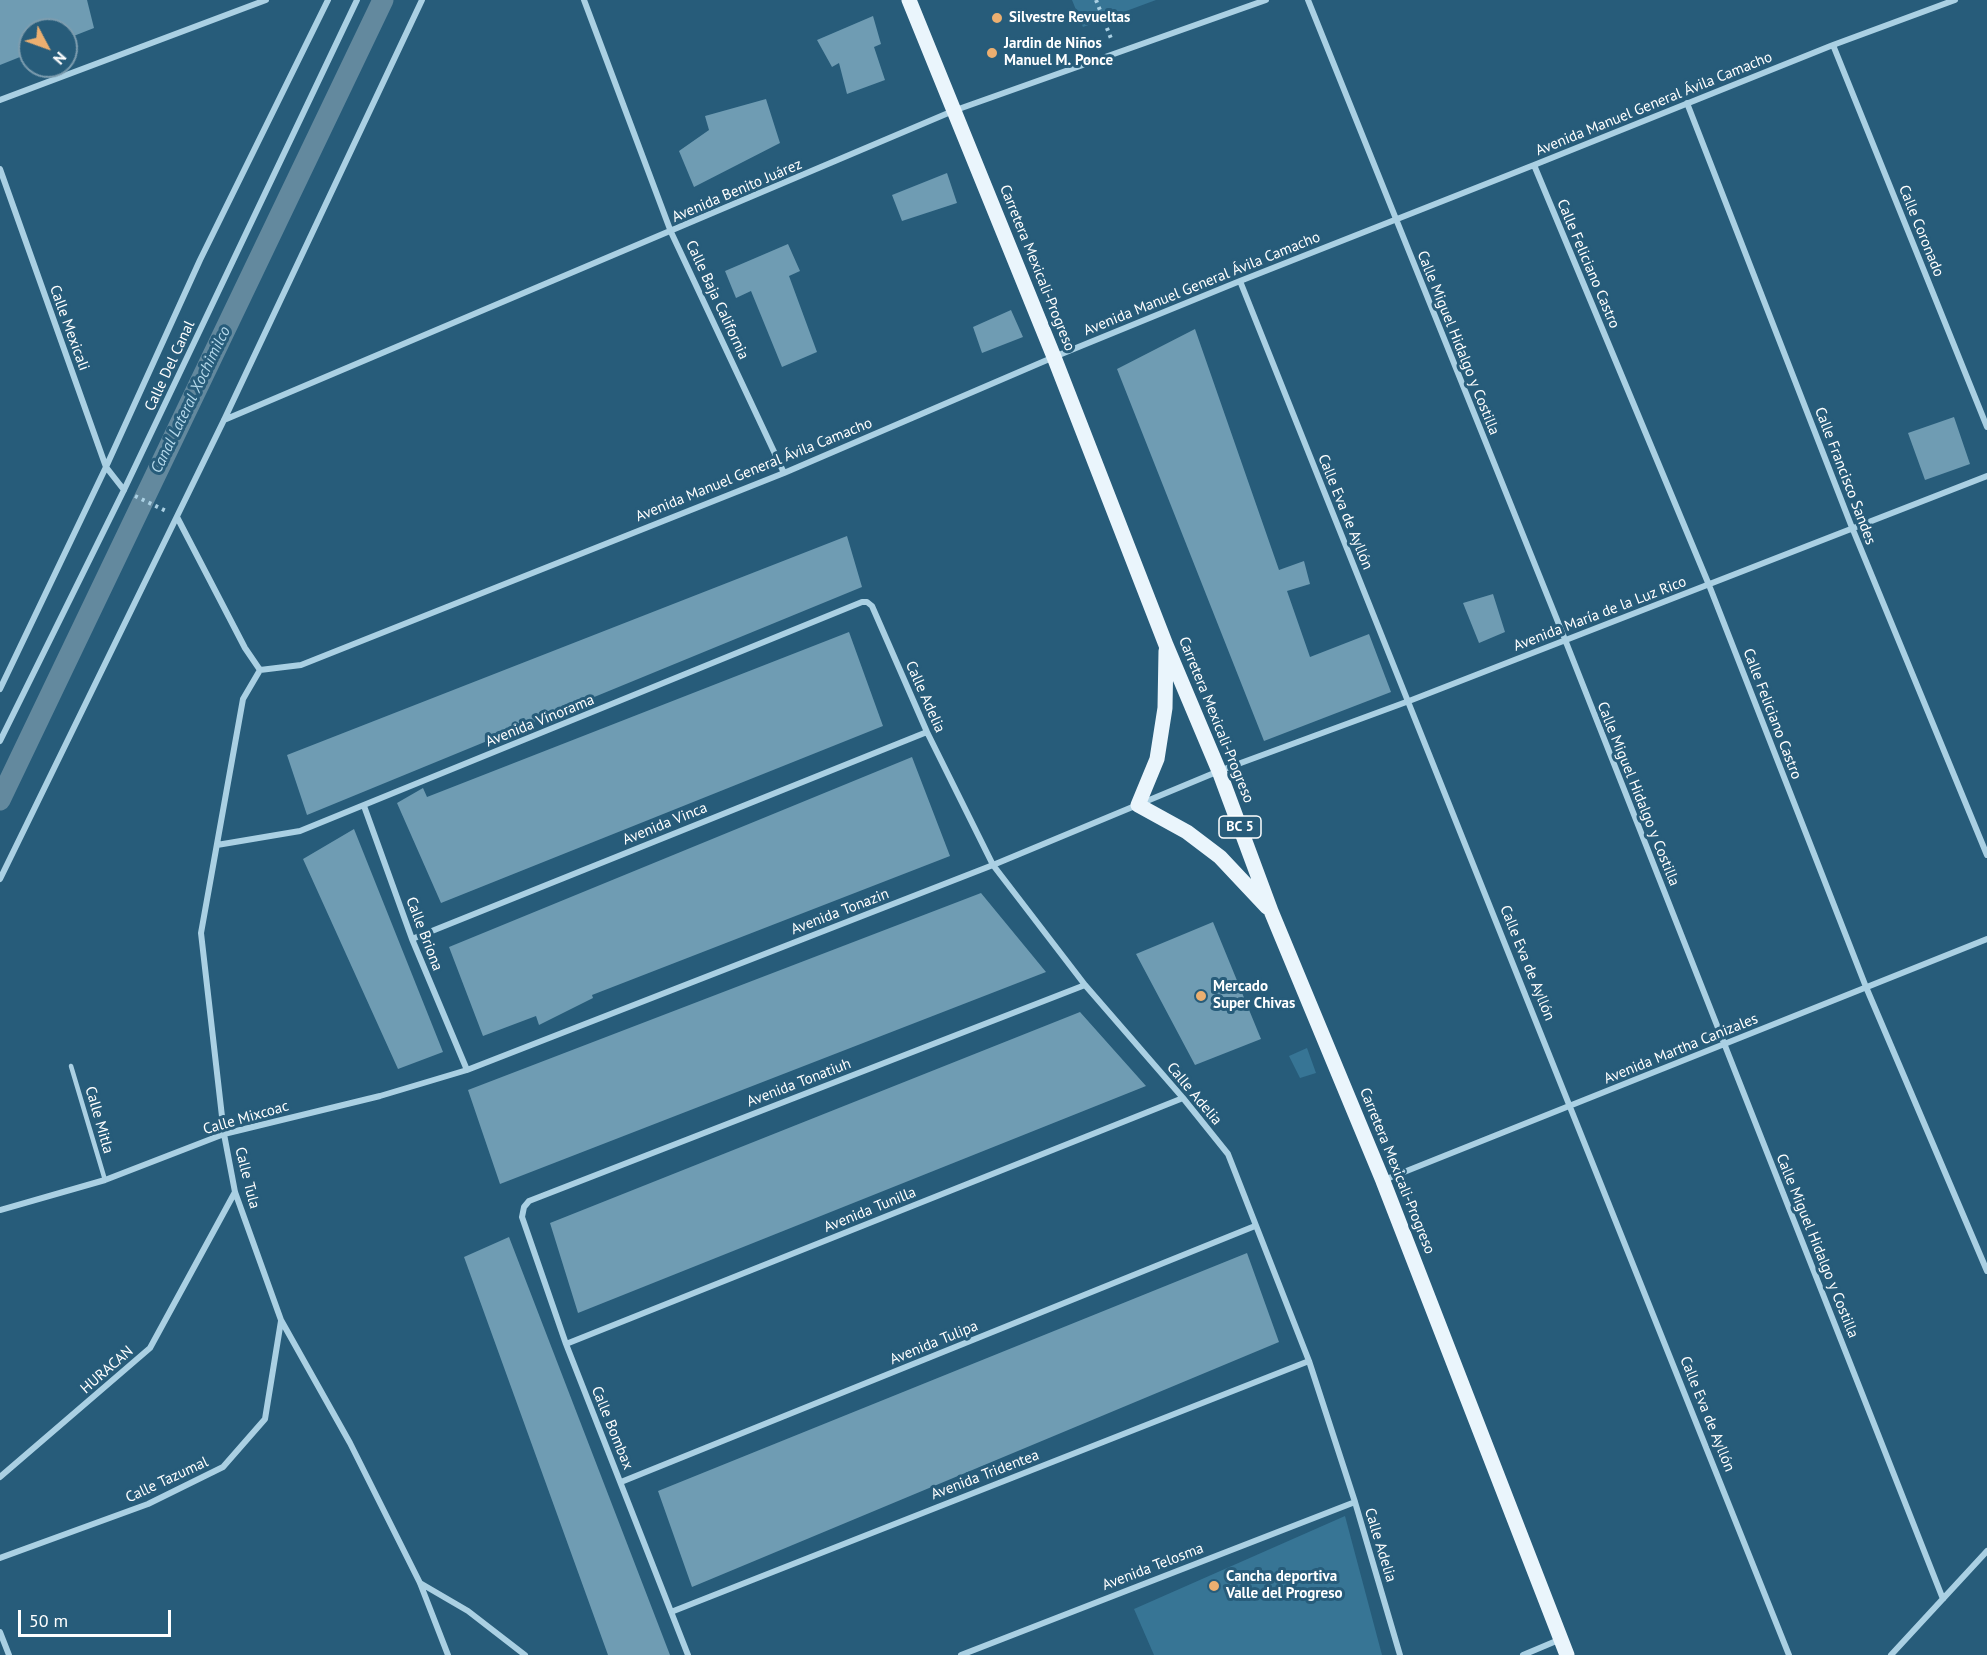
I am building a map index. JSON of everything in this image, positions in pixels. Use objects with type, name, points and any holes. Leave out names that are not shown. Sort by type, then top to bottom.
[{"type":"main road","name":"Carretera Mexicali-Progreso","points":[[909,0],[1054,357],[1166,645],[1219,771],[1271,911],[1383,1181],[1567,1655]]},
{"type":"main road","points":[[1166,645],[1165,708],[1157,759],[1138,805],[1187,832],[1220,856],[1271,911]]},
{"type":"street","points":[[0,100],[264,0]]},
{"type":"street","points":[[0,688],[106,467],[200,260],[328,0]]},
{"type":"street","name":"Calle Del Canal","points":[[0,741],[125,491],[357,0]]},
{"type":"street","points":[[0,879],[224,420],[422,0]]},
{"type":"street","name":"Calle Baja California","points":[[584,0],[671,232],[784,473]]},
{"type":"street","name":"Avenida Benito Juárez","points":[[224,420],[953,111],[1266,0]]},
{"type":"street","name":"Calle Miguel Hidalgo y Costilla","points":[[1308,0],[1943,1599]]},
{"type":"street","name":"Avenida Manuel General Ávila Camacho","points":[[260,670],[301,665],[784,473],[1054,357],[1240,281],[1833,45],[1955,0]]},
{"type":"street","name":"Calle Coronado","points":[[1833,45],[1987,427]]},
{"type":"street","name":"Calle Francisco Sandes","points":[[1688,103],[1853,529],[1987,855]]},
{"type":"street","name":"Calle Feliciano Castro","points":[[1534,165],[1709,585],[1866,987],[1987,1271]]},
{"type":"street","name":"Calle Mexicali","points":[[0,169],[106,467],[125,491]]},
{"type":"street","name":"Calle Eva de Ayllón","points":[[1240,281],[1790,1655]]},
{"type":"street","name":"Avenida María de la Luz Rico","points":[[1219,771],[1408,701],[1987,476]]},
{"type":"street","points":[[176,517],[245,648],[260,670]]},
{"type":"street","name":"Avenida Vinorama","points":[[217,845],[300,831],[862,602],[867,602]]},
{"type":"street","name":"Calle Adelia","points":[[867,602],[872,606],[927,732],[993,865],[1085,985],[1183,1098],[1228,1154],[1309,1361],[1400,1655]]},
{"type":"street","name":"Calle Tula","points":[[260,670],[243,699],[201,933],[224,1134],[234,1192],[281,1320],[350,1443],[420,1583],[448,1655]]},
{"type":"street","name":"Avenida Vinca","points":[[412,939],[927,732]]},
{"type":"street","name":"Avenida Tonazin","points":[[466,1070],[993,865],[1219,771]]},
{"type":"street","name":"Calle Briona","points":[[364,806],[412,939],[466,1070]]},
{"type":"street","name":"Avenida Martha Canizales","points":[[1383,1181],[1987,939]]},
{"type":"street","name":"Avenida Tonatiuh","points":[[524,1207],[529,1201],[1085,985]]},
{"type":"street","name":"Calle Mixcoac","points":[[0,1210],[105,1180],[224,1134],[380,1096],[466,1070]]},
{"type":"street","name":"Avenida Tunilla","points":[[566,1344],[1183,1098]]},
{"type":"street","name":"HURACAN","points":[[0,1477],[150,1348],[234,1192]]},
{"type":"street","name":"Calle Bombax","points":[[524,1207],[522,1217],[566,1344],[688,1655]]},
{"type":"street","name":"Avenida Tulipa","points":[[621,1482],[1255,1226]]},
{"type":"street","name":"Calle Tazumal","points":[[0,1558],[148,1504],[223,1467],[265,1419],[281,1320]]},
{"type":"street","name":"Avenida Tridentea","points":[[671,1612],[1309,1361]]},
{"type":"street","name":"Avenida Telosma","points":[[961,1655],[1354,1502]]},
{"type":"street","points":[[1894,1654],[1987,1551]]},
{"type":"street","points":[[420,1583],[468,1611],[525,1655]]},
{"type":"street","points":[[0,1632],[9,1655]]},
{"type":"street","points":[[1523,1655],[1561,1639]]},
{"type":"lane","name":"Calle Mitla","points":[[71,1066],[105,1180]]},
{"type":"path","points":[[1096,0],[1116,53]]},
{"type":"path","points":[[125,491],[176,517]]},
{"type":"shaded area","points":[[1072,0],[1156,0],[1083,27]]},
{"type":"shaded area","points":[[1307,1048],[1316,1073],[1300,1078],[1289,1056]]},
{"type":"shaded area","points":[[1345,1516],[1382,1655],[1154,1655],[1134,1609]]},
{"type":"building","points":[[0,0],[87,0],[94,28],[78,34],[78,18],[18,18],[18,58],[0,65]]},
{"type":"building","points":[[873,16],[881,44],[874,47],[885,80],[847,94],[839,63],[832,67],[817,40]]},
{"type":"building","points":[[766,99],[780,143],[694,187],[679,151],[709,130],[705,116]]},
{"type":"building","points":[[947,173],[957,203],[902,221],[892,195]]},
{"type":"building","points":[[788,244],[800,271],[789,276],[817,352],[782,367],[751,291],[736,298],[725,271]]},
{"type":"building","points":[[1011,310],[1023,337],[982,353],[973,327]]},
{"type":"building","points":[[1195,329],[1279,570],[1304,561],[1310,584],[1287,591],[1310,657],[1369,634],[1391,692],[1264,741],[1117,369]]},
{"type":"building","points":[[1954,417],[1970,464],[1925,480],[1908,433]]},
{"type":"building","points":[[847,536],[862,587],[307,815],[287,755]]},
{"type":"building","points":[[1493,594],[1505,632],[1479,643],[1463,603]]},
{"type":"building","points":[[849,632],[883,726],[441,903],[397,803],[423,788],[427,797]]},
{"type":"building","points":[[912,757],[950,856],[592,995],[593,998],[539,1025],[536,1016],[483,1036],[449,947]]},
{"type":"building","points":[[354,829],[443,1052],[398,1069],[303,859]]},
{"type":"building","points":[[981,893],[1046,972],[500,1184],[468,1090]]},
{"type":"building","name":"Mercado Super Chivas","points":[[1213,922],[1261,1039],[1195,1065],[1136,954]]},
{"type":"building","points":[[1080,1012],[1146,1086],[578,1313],[550,1223]]},
{"type":"building","points":[[509,1237],[670,1655],[608,1655],[464,1257]]},
{"type":"building","points":[[1247,1253],[1279,1342],[692,1587],[658,1491]]},
{"type":"waterway","name":"Canal Lateral Xochimilco","points":[[0,800],[383,0]]},
{"type":"place","name":"Silvestre Revueltas","points":[[997,18]]},
{"type":"place","name":"Jardin de Niños Manuel M. Ponce","points":[[992,53]]},
{"type":"place","name":"Mercado Super Chivas","points":[[1201,996]]},
{"type":"place","name":"Cancha deportiva Valle del Progreso","points":[[1214,1586]]}]
